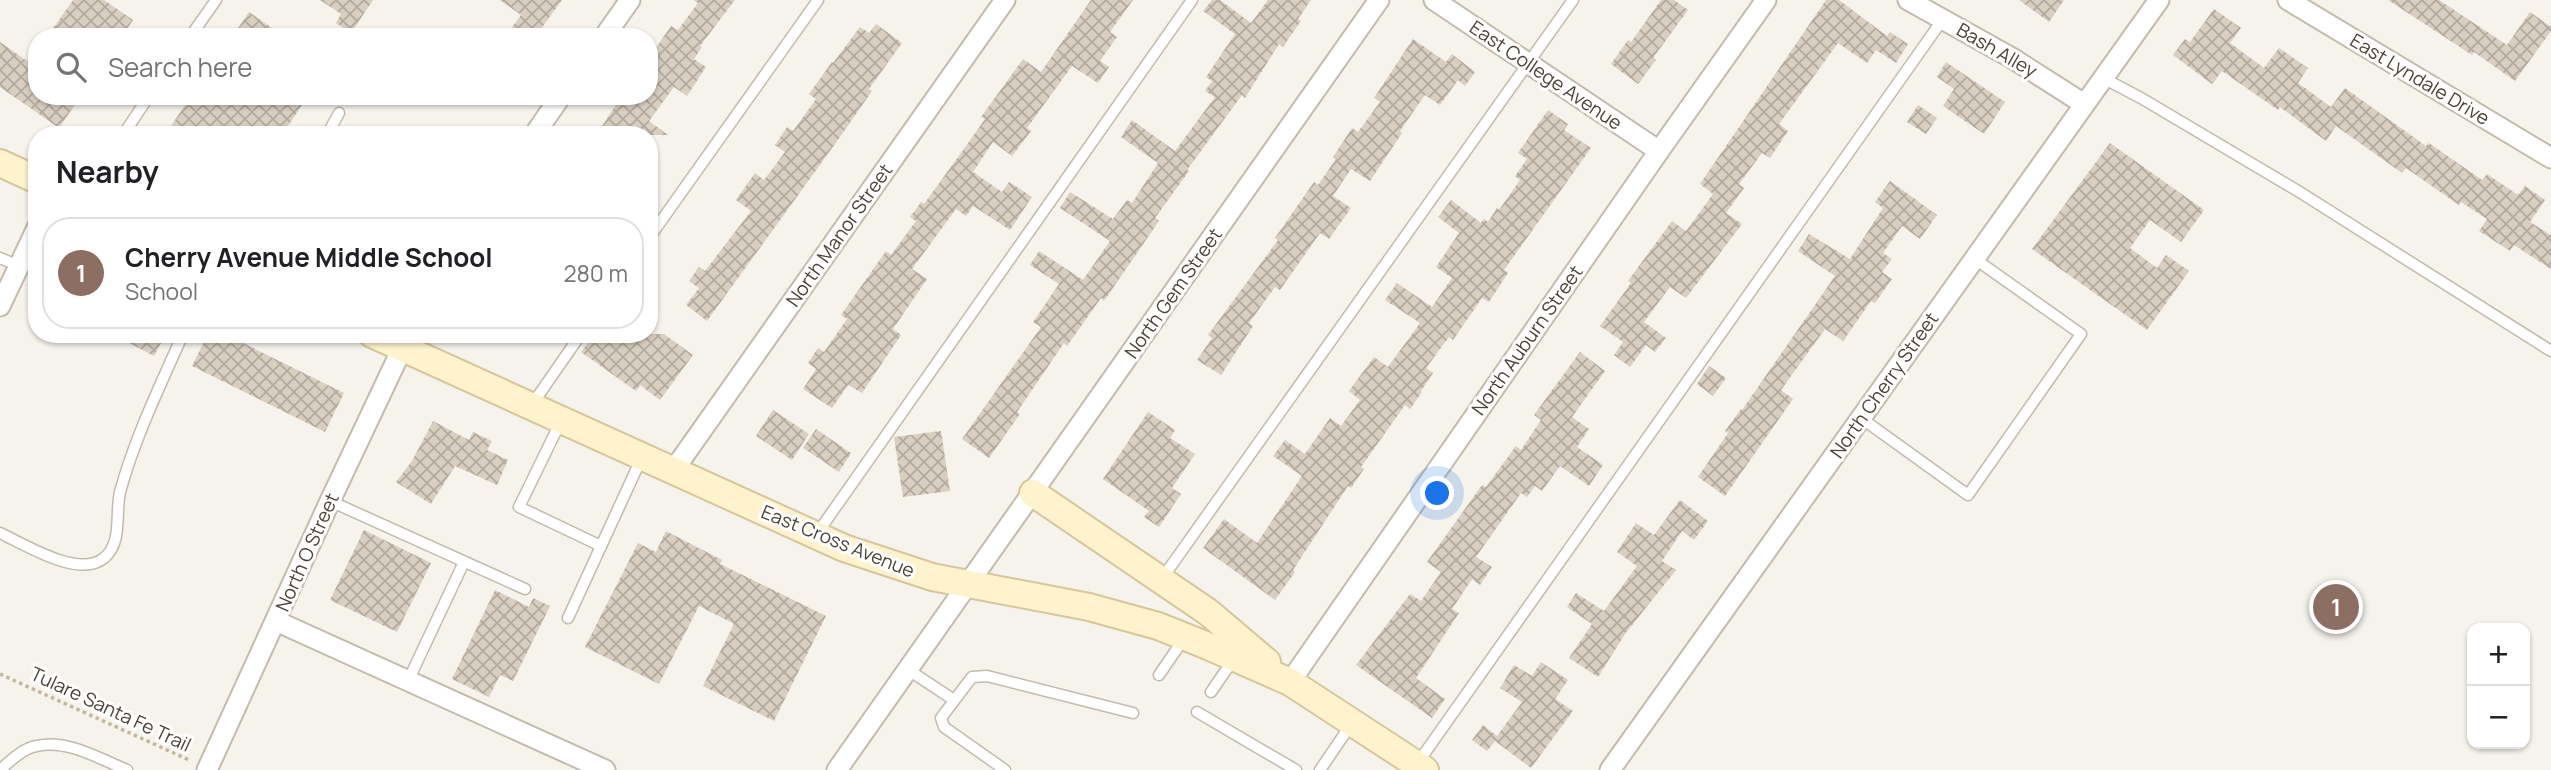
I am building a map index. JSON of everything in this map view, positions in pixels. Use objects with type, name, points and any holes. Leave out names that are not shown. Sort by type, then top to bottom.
[{"type":"street","points":[[610,28],[630,0]]},
{"type":"street","name":"North Manor Street","points":[[673,471],[1005,0]]},
{"type":"street","name":"North Gem Street","points":[[837,770],[1379,0]]},
{"type":"street","name":"East College Avenue","points":[[1434,0],[1659,151]]},
{"type":"street","name":"North Auburn Street","points":[[1290,681],[1766,0]]},
{"type":"street","name":"Bash Alley","points":[[1908,0],[2012,58],[2084,104]]},
{"type":"street","name":"North Cherry Street","points":[[1610,770],[2159,0]]},
{"type":"street","name":"East Lyndale Drive","points":[[2288,0],[2551,158]]},
{"type":"street","points":[[540,126],[555,105]]},
{"type":"street","points":[[0,163],[28,176]]},
{"type":"street","points":[[0,306],[28,247]]},
{"type":"street","name":"North O Street","points":[[207,769],[405,343]]},
{"type":"street","name":"East Cross Avenue","points":[[410,343],[530,406],[816,536],[903,569],[965,585],[1089,607],[1158,626],[1235,657],[1290,681],[1421,767]]},
{"type":"street","points":[[1033,493],[1208,612],[1290,681]]},
{"type":"street","points":[[276,621],[605,770]]},
{"type":"lane","points":[[196,28],[216,0]]},
{"type":"lane","points":[[658,226],[818,0]]},
{"type":"lane","points":[[816,536],[1192,0]]},
{"type":"lane","points":[[1161,580],[1573,0]]},
{"type":"lane","points":[[1421,767],[1943,19]]},
{"type":"lane","points":[[2103,78],[2298,191],[2551,351]]},
{"type":"lane","points":[[129,126],[143,105]]},
{"type":"lane","points":[[332,126],[339,113]]},
{"type":"lane","points":[[0,258],[19,266]]},
{"type":"lane","points":[[1861,418],[1968,495],[2081,334],[1975,259]]},
{"type":"lane","points":[[0,533],[67,564],[93,563],[105,558],[118,527],[118,502],[130,454],[179,343]]},
{"type":"lane","points":[[530,406],[575,343]]},
{"type":"lane","points":[[561,420],[519,507],[601,546]]},
{"type":"lane","points":[[568,618],[642,457]]},
{"type":"lane","points":[[330,501],[525,589]]},
{"type":"lane","points":[[408,681],[464,562]]},
{"type":"lane","points":[[1159,675],[1185,637]]},
{"type":"lane","points":[[1211,692],[1235,657]]},
{"type":"lane","points":[[907,669],[954,700]]},
{"type":"lane","points":[[1005,770],[944,727],[941,718],[972,677],[986,676],[1133,713]]},
{"type":"lane","points":[[1197,712],[1296,770]]},
{"type":"lane","points":[[1320,770],[1353,722]]},
{"type":"lane","points":[[0,770],[35,746],[58,745],[127,770]]},
{"type":"path","name":"Tulare Santa Fe Trail","points":[[0,674],[207,769]]},
{"type":"building","points":[[73,0],[104,0],[133,20],[128,28],[53,28]]},
{"type":"building","points":[[320,0],[373,0],[354,28],[344,28],[336,23],[341,14]]},
{"type":"building","points":[[500,0],[562,0],[542,28],[512,28],[521,15]]},
{"type":"building","points":[[693,0],[735,0],[700,46],[702,47],[694,59],[706,67],[687,96],[674,87],[649,121],[656,126],[602,126],[616,105],[658,105],[658,45],[671,26],[678,30],[698,3]]},
{"type":"building","points":[[1091,0],[1133,0],[1110,32],[1117,37],[1100,61],[1109,67],[1098,83],[1072,66],[1027,128],[1031,131],[1012,156],[993,142],[973,172],[1002,192],[1009,182],[1032,197],[1010,230],[973,206],[966,216],[956,209],[912,269],[927,279],[893,329],[901,335],[862,393],[848,385],[832,408],[803,389],[816,369],[808,363],[818,348],[824,352],[847,319],[841,315],[886,251],[891,255],[916,221],[910,217],[921,202],[924,204],[966,146],[985,119],[981,117],[1023,59],[1041,72]]},
{"type":"building","points":[[1212,0],[1220,0],[1251,23],[1268,0],[1311,0],[1298,19],[1301,21],[1283,47],[1279,44],[1245,98],[1242,95],[1187,170],[1189,171],[1155,218],[1159,221],[1104,301],[1101,298],[1067,346],[1064,343],[989,458],[962,439],[1041,327],[1033,322],[1059,284],[1030,265],[1039,251],[1083,280],[1110,241],[1060,208],[1070,192],[1113,219],[1127,200],[1132,203],[1158,163],[1121,137],[1132,120],[1175,151],[1215,97],[1205,91],[1212,81],[1206,77],[1235,34],[1203,11]]},
{"type":"building","points":[[1661,0],[1674,0],[1688,10],[1653,58],[1656,60],[1638,84],[1611,64],[1628,40],[1631,42]]},
{"type":"building","points":[[1826,0],[1839,0],[1887,36],[1890,32],[1908,44],[1896,63],[1876,50],[1867,63],[1838,43],[1779,124],[1788,131],[1770,158],[1762,153],[1739,184],[1744,188],[1726,213],[1742,224],[1686,298],[1670,287],[1644,322],[1666,338],[1655,352],[1646,345],[1630,367],[1614,355],[1623,342],[1600,326],[1631,283],[1628,281],[1672,221],[1686,231],[1713,194],[1700,184]]},
{"type":"building","points":[[2019,0],[2064,0],[2049,22]]},
{"type":"building","points":[[2388,0],[2439,0],[2507,45],[2530,12],[2551,27],[2551,31],[2515,81],[2474,52],[2472,55]]},
{"type":"building","points":[[2214,9],[2241,28],[2230,43],[2264,68],[2279,48],[2308,68],[2298,83],[2331,107],[2345,88],[2426,146],[2429,143],[2482,180],[2487,174],[2518,195],[2525,186],[2545,200],[2530,222],[2551,235],[2551,269],[2514,245],[2510,251],[2479,231],[2487,219],[2461,202],[2459,205],[2406,168],[2402,173],[2336,126],[2326,141],[2280,107],[2278,110],[2222,71],[2212,84],[2173,55],[2185,39],[2190,42]]},
{"type":"building","points":[[249,12],[272,28],[238,28]]},
{"type":"building","points":[[876,24],[902,43],[869,89],[872,91],[840,137],[707,321],[686,305],[699,288],[689,281],[699,267],[705,271],[751,211],[736,200],[755,173],[764,180],[785,152],[775,145],[787,127],[793,131],[816,99],[809,94],[832,62],[860,27],[869,33]]},
{"type":"building","points":[[1413,39],[1446,62],[1452,54],[1475,72],[1465,86],[1458,80],[1440,105],[1425,95],[1370,181],[1351,169],[1333,196],[1351,208],[1329,239],[1320,233],[1280,290],[1275,287],[1249,323],[1253,326],[1221,375],[1197,360],[1212,338],[1208,335],[1278,240],[1275,238],[1314,182],[1318,185],[1336,159],[1333,157],[1352,128],[1358,132],[1380,102],[1374,98]]},
{"type":"building","points":[[0,42],[28,62],[28,105],[75,105],[60,126],[56,126],[0,87]]},
{"type":"building","points":[[1946,62],[2005,102],[1984,134],[1943,106],[1954,89],[1937,77]]},
{"type":"building","points":[[185,105],[302,105],[288,126],[171,126]]},
{"type":"building","points":[[1918,105],[1937,118],[1926,134],[1907,122]]},
{"type":"building","points":[[1548,110],[1568,124],[1564,130],[1591,148],[1504,270],[1508,273],[1489,302],[1482,298],[1453,340],[1449,337],[1426,368],[1433,373],[1422,392],[1410,409],[1405,405],[1361,467],[1364,469],[1351,488],[1348,486],[1275,600],[1203,548],[1224,519],[1257,543],[1302,476],[1273,456],[1285,440],[1305,454],[1330,418],[1341,426],[1360,400],[1349,391],[1374,357],[1388,367],[1420,323],[1385,300],[1397,283],[1432,307],[1452,278],[1436,267],[1459,233],[1438,217],[1451,200],[1481,223],[1484,219],[1488,222],[1520,180],[1515,176],[1527,159],[1518,153]]},
{"type":"building","points":[[658,128],[668,135],[658,135]]},
{"type":"building","points":[[2110,143],[2204,210],[2181,242],[2150,220],[2130,248],[2157,268],[2166,255],[2189,271],[2147,330],[2032,249]]},
{"type":"building","points":[[1890,181],[1937,215],[1920,239],[1902,226],[1883,253],[1892,259],[1882,272],[1892,279],[1875,303],[1871,301],[1843,341],[1825,329],[1781,390],[1793,399],[1725,496],[1698,477],[1728,433],[1725,431],[1835,276],[1798,251],[1809,234],[1850,259],[1883,208],[1875,202]]},
{"type":"building","points":[[658,334],[664,334],[693,355],[660,400],[640,385],[636,391],[581,352],[588,343],[658,343]]},
{"type":"building","points":[[129,343],[161,343],[154,356]]},
{"type":"building","points":[[204,343],[243,343],[344,393],[325,432],[192,366]]},
{"type":"building","points":[[1580,352],[1605,371],[1572,417],[1589,429],[1577,447],[1603,465],[1589,486],[1560,466],[1542,491],[1535,486],[1527,497],[1521,493],[1476,557],[1492,567],[1480,585],[1472,579],[1452,609],[1459,613],[1416,678],[1445,699],[1432,718],[1356,665],[1410,594],[1421,601],[1441,572],[1427,562],[1482,485],[1486,487],[1516,446],[1521,450],[1541,420],[1534,415]]},
{"type":"building","points":[[1709,366],[1726,378],[1713,396],[1697,384]]},
{"type":"building","points":[[773,410],[809,434],[792,460],[756,436]]},
{"type":"building","points":[[1148,412],[1175,430],[1170,438],[1195,454],[1172,488],[1181,494],[1159,527],[1144,517],[1149,511],[1103,479]]},
{"type":"building","points":[[433,421],[469,440],[473,432],[492,441],[487,450],[508,460],[497,485],[455,466],[431,504],[396,482],[412,461]]},
{"type":"building","points":[[816,429],[851,453],[839,472],[803,448]]},
{"type":"building","points":[[941,431],[950,491],[903,497],[894,437]]},
{"type":"building","points":[[1680,500],[1708,521],[1694,540],[1682,531],[1662,561],[1676,570],[1625,634],[1598,677],[1569,658],[1592,624],[1567,607],[1576,593],[1604,611],[1637,566],[1617,552],[1636,523],[1654,535]]},
{"type":"building","points":[[364,530],[431,563],[397,632],[330,600]]},
{"type":"building","points":[[666,531],[722,560],[720,564],[826,616],[774,721],[703,686],[734,624],[699,606],[659,684],[585,647],[638,543],[656,552]]},
{"type":"building","points":[[495,590],[529,607],[533,598],[550,606],[513,681],[500,675],[489,697],[452,679]]},
{"type":"building","points":[[1541,662],[1568,680],[1555,699],[1573,711],[1531,768],[1495,741],[1487,751],[1472,740],[1483,725],[1497,736],[1522,702],[1500,688],[1514,665],[1532,676]]},
{"type":"place","name":"Cherry Avenue Middle School","points":[[2336,607]]}]
